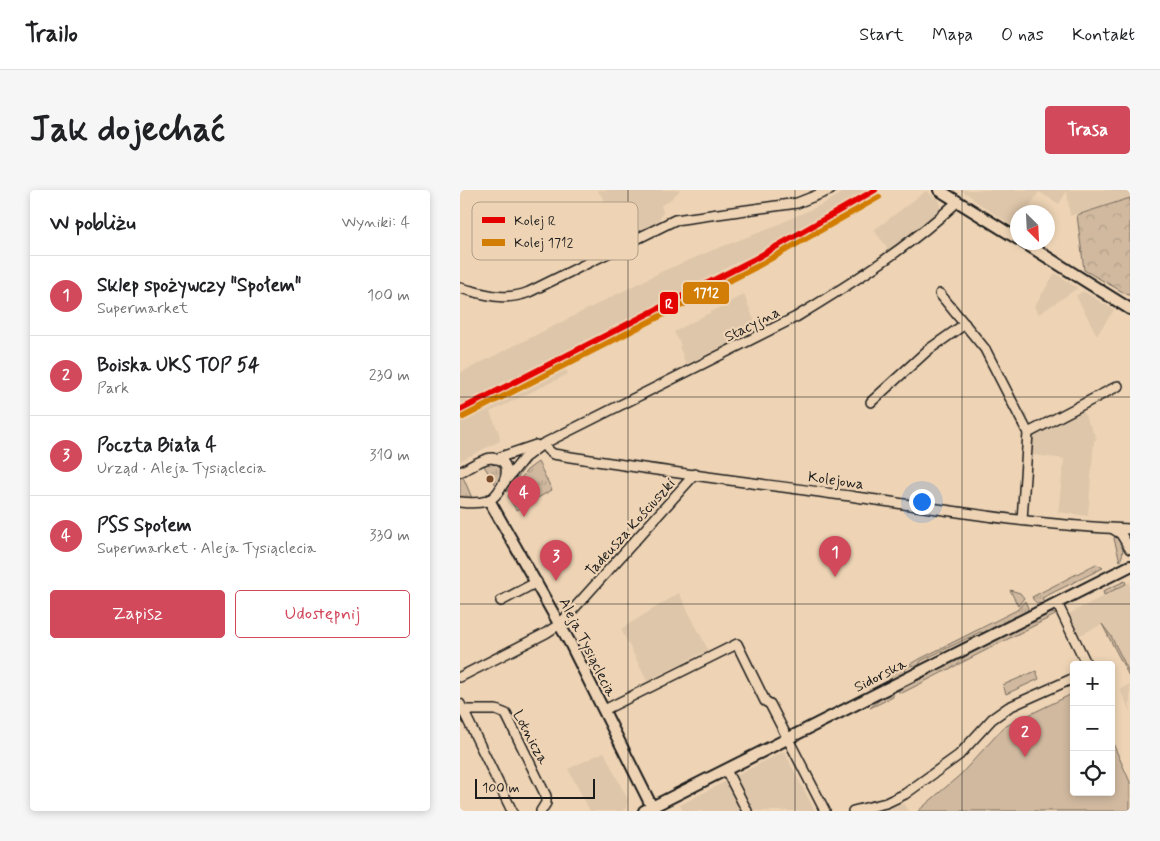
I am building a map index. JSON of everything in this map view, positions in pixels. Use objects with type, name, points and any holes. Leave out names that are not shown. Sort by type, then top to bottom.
[{"type":"street","points":[[638,238],[674,220],[797,204],[830,190]]},
{"type":"street","points":[[939,190],[1010,234]]},
{"type":"street","name":"Stacyjna","points":[[460,472],[484,460],[495,459],[543,444],[796,317],[860,277],[957,202]]},
{"type":"street","points":[[1036,250],[1130,309]]},
{"type":"street","points":[[460,288],[495,297],[515,297],[593,260]]},
{"type":"street","points":[[940,294],[984,350],[1028,433],[1022,520]]},
{"type":"street","points":[[871,402],[928,350],[965,324]]},
{"type":"street","points":[[1028,433],[1118,386]]},
{"type":"street","name":"Stacyjna","points":[[489,500],[524,458],[543,444]]},
{"type":"street","name":"Kolejowa","points":[[543,444],[554,454],[1022,520],[1130,529]]},
{"type":"street","points":[[495,459],[502,462],[506,467],[507,475],[504,483]]},
{"type":"street","name":"Tadeusza Kościuszki","points":[[460,676],[546,633],[560,624],[695,474]]},
{"type":"street","points":[[461,503],[489,500]]},
{"type":"street","name":"Aleja Tysiąclecia","points":[[489,500],[560,624],[604,710],[650,810]]},
{"type":"street","points":[[1113,529],[1121,534],[1130,549]]},
{"type":"street","name":"Sidorska","points":[[650,810],[1130,566]]},
{"type":"street","points":[[501,601],[537,582]]},
{"type":"street","points":[[1057,603],[1085,661]]},
{"type":"street","points":[[604,710],[737,644],[765,701],[770,704],[825,811]]},
{"type":"street","points":[[853,811],[886,803],[905,794],[958,755],[992,719],[1009,707],[1070,680]]},
{"type":"street","name":"Lotnicza","points":[[462,707],[512,811]]},
{"type":"street","name":"Lotnicza","points":[[462,707],[496,710],[506,714],[546,796],[546,803],[541,811]]},
{"type":"street","points":[[726,770],[747,811]]},
{"type":"shaded area","points":[[597,190],[680,190],[668,202],[661,205],[663,212],[659,220],[638,231],[638,202],[606,202]]},
{"type":"shaded area","points":[[847,190],[880,190],[742,275],[718,292],[566,369],[568,374],[490,412],[499,433],[500,441],[460,461],[460,373],[663,271],[766,230],[825,203]]},
{"type":"shaded area","points":[[961,190],[1130,190],[1130,198],[1070,216],[1067,191],[1059,204],[1039,192],[1031,205],[1010,205],[1010,224]]},
{"type":"shaded area","points":[[926,191],[940,201],[940,210],[889,250],[874,230]]},
{"type":"shaded area","points":[[1055,273],[1078,288],[1039,314],[1034,307]]},
{"type":"shaded area","points":[[1083,291],[1114,310],[1097,335],[1076,296]]},
{"type":"shaded area","points":[[744,294],[758,330],[686,364],[679,346],[681,345],[674,332]]},
{"type":"shaded area","points":[[1082,410],[1097,439],[1094,441],[1088,516],[1058,512],[1064,459],[1033,455],[1032,435]]},
{"type":"shaded area","points":[[1130,582],[1130,674],[1103,624],[1078,636],[1067,615]]},
{"type":"shaded area","points":[[679,593],[708,650],[647,681],[621,629]]},
{"type":"shaded area","points":[[1130,684],[1130,712],[1120,689]]},
{"type":"shaded area","points":[[784,751],[815,811],[683,811],[680,805]]},
{"type":"shaded area","points":[[604,752],[628,800],[626,809],[622,811],[590,811],[568,769]]},
{"type":"shaded area","points":[[905,804],[908,811],[873,811],[875,810]]},
{"type":"green space","points":[[1130,198],[1130,296],[1084,270],[1077,215]]},
{"type":"green space","points":[[529,460],[508,491],[503,491],[522,464]]},
{"type":"green space","points":[[538,462],[552,490],[516,510],[508,496],[527,470]]},
{"type":"green space","points":[[488,463],[495,463],[501,467],[502,473],[496,485],[484,466]]},
{"type":"green space","points":[[463,477],[472,498],[460,498],[460,478]]},
{"type":"green space","points":[[1115,535],[1122,547],[1120,561],[1114,539]]},
{"type":"green space","points":[[1096,564],[1103,568],[1042,598],[1044,603],[1035,602],[1033,599],[1032,597]]},
{"type":"green space","points":[[1125,581],[1126,584],[1104,595],[1103,591]]},
{"type":"green space","points":[[1010,590],[1020,593],[1024,598],[1018,606]]},
{"type":"green space","points":[[1025,601],[1028,608],[1027,612],[985,633],[980,632],[921,661],[918,667],[912,665],[906,668],[905,673],[892,680],[891,678],[888,679],[888,675],[1017,610]]},
{"type":"green space","points":[[1051,613],[1057,614],[902,693],[897,689]]},
{"type":"green space","points":[[1102,624],[1111,636],[1130,674],[1130,678]]},
{"type":"green space","points":[[1036,671],[1039,679],[1006,694],[1003,685]]},
{"type":"green space","points":[[893,691],[893,697],[870,708],[885,695]]},
{"type":"green space","points":[[1070,695],[1070,796],[1115,796],[1115,748],[1130,782],[1130,811],[918,811],[960,775],[1004,727]]},
{"type":"rail line","name":"R","points":[[460,410],[753,260],[875,190]]},
{"type":"rail line","name":"1712","points":[[463,417],[756,267],[879,197]]},
{"type":"place","name":"PSS Społem","points":[[524,517]]},
{"type":"place","name":"Sklep spożywczy \"Społem\"","points":[[835,577]]},
{"type":"place","name":"Poczta Biała 4","points":[[556,581]]},
{"type":"place","name":"Boiska UKS TOP 54","points":[[1025,757]]}]
